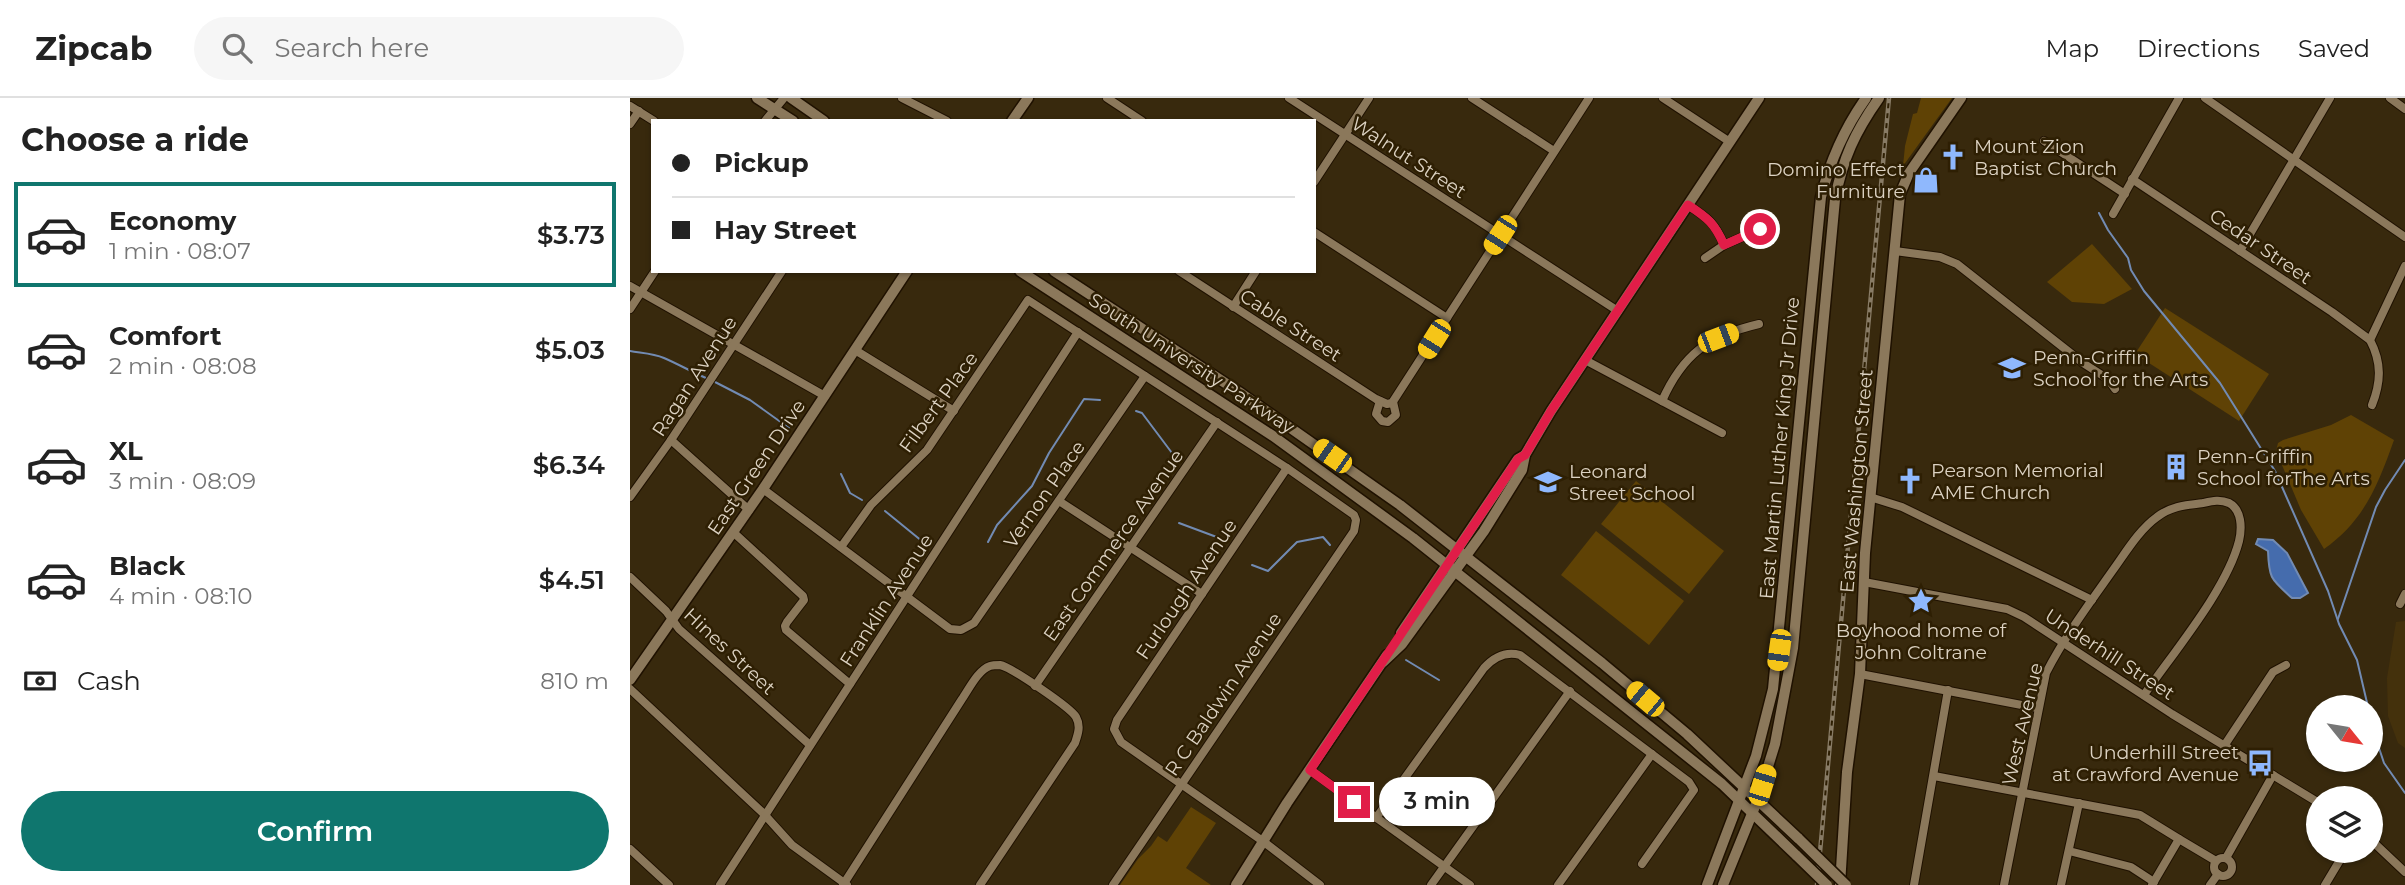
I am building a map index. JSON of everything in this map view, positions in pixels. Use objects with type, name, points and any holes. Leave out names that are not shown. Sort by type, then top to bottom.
[{"type":"main road","points":[[757,98],[790,119]]},
{"type":"main road","points":[[791,98],[821,119]]},
{"type":"main road","points":[[1013,119],[1028,98]]},
{"type":"main road","points":[[1236,885],[1383,662],[1402,645],[1450,566],[1522,470],[1525,455],[1585,360],[1759,98]]},
{"type":"main road","name":"East Martin Luther King Jr Drive","points":[[1723,885],[1758,799],[1780,721],[1793,648],[1841,152],[1846,127],[1866,98]]},
{"type":"main road","name":"East Martin Luther King Jr Drive","points":[[1707,885],[1756,756],[1773,689],[1821,197],[1841,152],[1879,98]]},
{"type":"main road","name":"East Washington Street","points":[[1840,885],[1847,772],[1860,674],[1870,497],[1900,194],[1905,179],[1961,98]]},
{"type":"main road","name":"East Green Drive","points":[[630,680],[749,510],[906,273]]},
{"type":"main road","name":"South University Parkway","points":[[1023,273],[1273,436],[1450,566],[1660,733],[1738,800],[1827,885]]},
{"type":"main road","name":"South University Parkway","points":[[1057,273],[1265,409],[1400,505],[1688,734],[1846,885]]},
{"type":"street","points":[[767,119],[784,98]]},
{"type":"street","points":[[902,98],[943,119]]},
{"type":"street","points":[[1107,98],[1139,119]]},
{"type":"street","name":"Walnut Street","points":[[1289,98],[1618,311]]},
{"type":"street","points":[[1316,179],[1369,98]]},
{"type":"street","points":[[1472,98],[1554,151]]},
{"type":"street","points":[[1316,233],[1447,318],[1589,98]]},
{"type":"street","points":[[1663,98],[1730,142]]},
{"type":"street","points":[[2113,214],[2179,98]]},
{"type":"street","points":[[2205,98],[2405,237]]},
{"type":"street","points":[[2240,251],[2330,98]]},
{"type":"street","points":[[2390,98],[2405,108]]},
{"type":"street","points":[[630,106],[651,119]]},
{"type":"street","points":[[630,124],[639,111]]},
{"type":"street","points":[[2044,141],[2125,194]]},
{"type":"street","name":"Cedar Street","points":[[2133,179],[2370,340]]},
{"type":"street","points":[[1688,205],[1710,220],[1724,245]]},
{"type":"street","points":[[1704,258],[1724,245],[1760,229]]},
{"type":"street","points":[[1895,251],[1940,257],[1957,264],[2082,363],[2108,379],[2115,389]]},
{"type":"street","points":[[2372,405],[2378,390],[2380,372],[2370,340],[2405,266]]},
{"type":"street","points":[[630,309],[654,273]]},
{"type":"street","name":"Ragan Avenue","points":[[630,497],[671,440],[781,273]]},
{"type":"street","name":"Cable Street","points":[[1182,273],[1387,402],[1447,318]]},
{"type":"street","points":[[1233,307],[1255,273]]},
{"type":"street","points":[[630,286],[825,396]]},
{"type":"street","name":"Filbert Place","points":[[841,547],[872,505],[927,450],[1026,300],[1078,332]]},
{"type":"street","points":[[1662,401],[1672,380],[1693,353],[1718,338],[1759,324]]},
{"type":"street","points":[[1078,332],[1287,468]]},
{"type":"street","name":"Franklin Avenue","points":[[720,885],[1078,332]]},
{"type":"street","points":[[855,350],[954,411]]},
{"type":"street","points":[[1585,360],[1723,433]]},
{"type":"street","name":"Vernon Place","points":[[906,598],[950,629],[967,629],[974,623],[1145,376]]},
{"type":"street","name":"East Commerce Avenue","points":[[1035,686],[1217,422]]},
{"type":"street","points":[[671,440],[749,510]]},
{"type":"street","name":"R C Baldwin Avenue","points":[[1113,885],[1354,531],[1356,520],[1350,510],[1287,468]]},
{"type":"street","name":"Furlough Avenue","points":[[1181,783],[1121,742],[1114,729],[1117,720],[1287,468]]},
{"type":"street","points":[[763,489],[906,598]]},
{"type":"street","points":[[1870,497],[1902,507],[2092,600]]},
{"type":"street","name":"West Avenue","points":[[2004,885],[2046,673],[2062,641],[2137,537],[2158,516],[2179,506],[2219,500],[2235,507],[2240,520],[2240,539],[2231,565],[2203,611],[2144,695]]},
{"type":"street","points":[[1059,502],[1202,594]]},
{"type":"street","points":[[733,532],[803,596],[804,600],[785,626],[786,630],[850,684]]},
{"type":"street","name":"Hines Street","points":[[630,577],[666,611],[679,629],[810,745]]},
{"type":"street","name":"Underhill Street","points":[[1864,582],[2007,609],[2024,617],[2224,746],[2306,795]]},
{"type":"street","points":[[2400,604],[2405,594]]},
{"type":"street","points":[[1376,818],[1484,668],[1501,655],[1514,653],[1521,655],[1570,691],[1689,782],[1694,790],[1642,864]]},
{"type":"street","points":[[2224,746],[2273,672],[2286,665]]},
{"type":"street","points":[[630,689],[792,845],[845,884],[982,671],[992,666],[1002,666],[1071,711],[1077,719],[1079,731],[1075,743],[980,885]]},
{"type":"street","points":[[1860,674],[2038,708]]},
{"type":"street","points":[[1914,885],[1948,690]]},
{"type":"street","points":[[1431,885],[1570,691]]},
{"type":"street","points":[[1558,885],[1652,754]]},
{"type":"street","points":[[1310,770],[1470,885]]},
{"type":"street","points":[[2226,858],[2273,775]]},
{"type":"street","points":[[1934,776],[2140,815],[2216,861]]},
{"type":"street","points":[[1181,783],[1320,885]]},
{"type":"street","points":[[2062,885],[2079,803]]},
{"type":"street","points":[[2069,851],[2132,867],[2153,883],[2179,839]]},
{"type":"street","points":[[630,849],[669,885]]},
{"type":"street","points":[[2383,851],[2405,872]]},
{"type":"street","points":[[2226,858],[2231,862],[2234,874],[2218,874],[2214,867],[2216,861],[2226,858]]},
{"type":"street","points":[[2325,885],[2338,863]]},
{"type":"street","points":[[2210,885],[2218,874]]},
{"type":"shaded area","points":[[1921,98],[1952,98],[1903,166],[1913,114],[1917,113]]},
{"type":"shaded area","points":[[2092,244],[2132,289],[2104,304],[2072,302],[2047,282]]},
{"type":"shaded area","points":[[2165,308],[2269,374],[2239,421],[2135,354]]},
{"type":"shaded area","points":[[2351,415],[2394,440],[2382,472],[2360,514],[2324,549],[2301,510],[2276,451],[2278,443],[2283,440],[2331,425]]},
{"type":"shaded area","points":[[1636,481],[1724,551],[1689,594],[1601,524]]},
{"type":"shaded area","points":[[1596,531],[1684,601],[1649,645],[1561,575]]},
{"type":"shaded area","points":[[2405,621],[2405,748],[2398,743],[2388,716],[2387,678],[2396,622]]},
{"type":"shaded area","points":[[1191,807],[1216,823],[1186,868],[1211,885],[1120,885],[1158,836],[1167,842]]},
{"type":"water","points":[[2258,539],[2273,540],[2287,553],[2308,593],[2300,598],[2292,598],[2275,582],[2270,573],[2268,551],[2256,544]]},
{"type":"waterway","points":[[2099,213],[2128,258],[2131,270],[2144,291],[2220,383],[2275,471],[2328,591],[2339,624],[2357,660],[2365,695]]},
{"type":"waterway","points":[[630,351],[660,356],[706,378]]},
{"type":"waterway","points":[[715,382],[750,400],[789,428]]},
{"type":"waterway","points":[[988,542],[997,525],[1032,486],[1049,453],[1084,399],[1100,400]]},
{"type":"waterway","points":[[1136,411],[1142,413],[1178,461]]},
{"type":"waterway","points":[[2338,619],[2376,507],[2405,460]]},
{"type":"waterway","points":[[841,474],[850,493],[862,500]]},
{"type":"waterway","points":[[885,511],[928,546]]},
{"type":"waterway","points":[[1179,523],[1222,539]]},
{"type":"waterway","points":[[1252,565],[1268,571],[1297,542],[1323,537],[1330,545]]},
{"type":"waterway","points":[[1406,660],[1439,680]]},
{"type":"waterway","points":[[2384,763],[2405,793]]},
{"type":"railway","points":[[1817,885],[1889,98]]},
{"type":"place","name":"Mount Zion Baptist Church","points":[[1953,157]]},
{"type":"place","name":"Domino Effect Furniture","points":[[1926,180]]},
{"type":"place","name":"Penn-Griffin School for the Arts","points":[[2012,368]]},
{"type":"place","name":"Penn-Griffin School forThe Arts","points":[[2176,467]]},
{"type":"place","name":"Pearson Memorial AME Church","points":[[1910,481]]},
{"type":"place","name":"Leonard Street School","points":[[1548,482]]},
{"type":"place","name":"Boyhood home of John Coltrane","points":[[1921,601]]},
{"type":"place","name":"Underhill Street at Crawford Avenue","points":[[2260,763]]},
{"type":"route","points":[[1354,802],[1310,770],[1429,588],[1518,459],[1525,455],[1551,411],[1688,205],[1710,220],[1724,245],[1760,229]]}]
